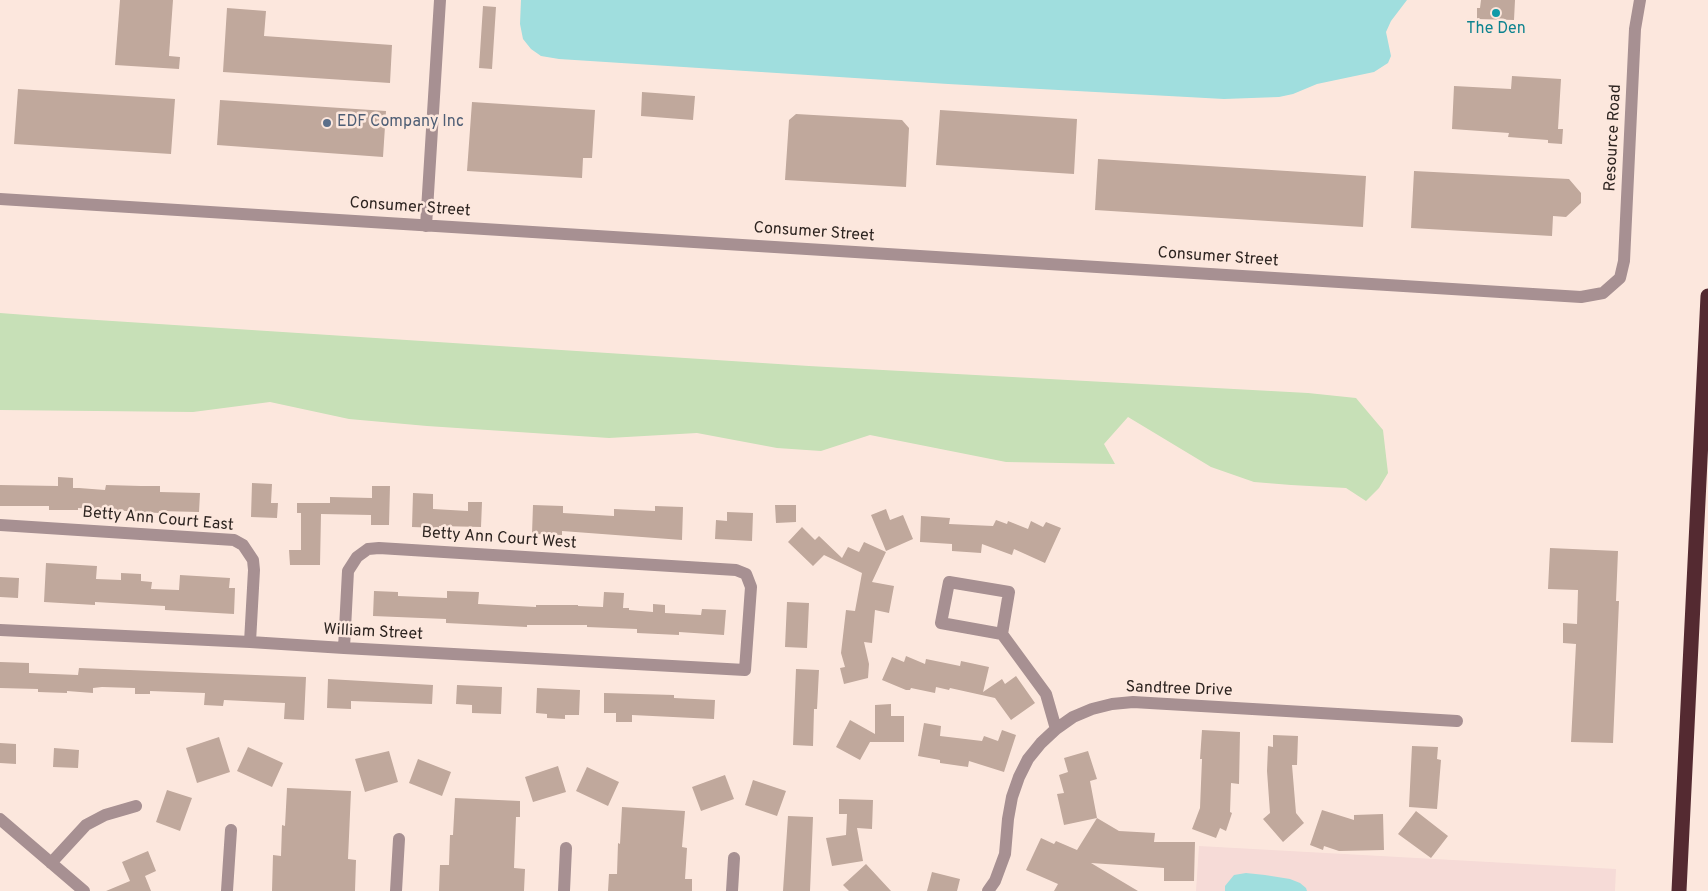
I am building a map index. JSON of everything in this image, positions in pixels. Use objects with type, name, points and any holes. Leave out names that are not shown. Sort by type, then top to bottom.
[{"type":"highway","points":[[1679,891],[1708,296]]},
{"type":"street","points":[[426,226],[440,0]]},
{"type":"street","name":"Resource Road","points":[[1620,278],[1624,261],[1635,29],[1640,0]]},
{"type":"street","name":"Consumer Street","points":[[0,199],[1580,297],[1603,293],[1620,278]]},
{"type":"street","name":"Betty Ann Court East","points":[[0,525],[234,540],[243,545],[253,560],[250,642]]},
{"type":"street","name":"Betty Ann Court West","points":[[344,648],[348,571],[357,557],[368,549],[379,548],[736,570],[746,574],[751,587],[745,670]]},
{"type":"street","points":[[1002,634],[1009,592],[949,582],[941,622],[1002,634],[1046,694],[1056,729]]},
{"type":"street","name":"William Street","points":[[0,630],[745,670]]},
{"type":"street","name":"Sandtree Drive","points":[[988,891],[995,880],[1005,854],[1010,807],[1019,777],[1028,759],[1056,729],[1074,717],[1092,709],[1112,704],[1133,702],[1457,722]]},
{"type":"street","points":[[51,863],[86,825],[106,815],[136,806]]},
{"type":"street","points":[[0,819],[84,891]]},
{"type":"street","points":[[227,891],[231,830]]},
{"type":"street","points":[[396,891],[399,839]]},
{"type":"street","points":[[564,891],[566,848]]},
{"type":"street","points":[[732,891],[734,858]]},
{"type":"shaded area","points":[[1199,846],[1616,869],[1615,891],[1196,891]]},
{"type":"green space","points":[[0,313],[809,366],[1308,393],[1356,398],[1383,430],[1388,473],[1379,488],[1366,501],[1346,488],[1254,482],[1211,467],[1128,417],[1104,444],[1115,464],[1006,462],[870,435],[821,451],[777,448],[697,433],[609,438],[427,426],[349,419],[270,402],[193,412],[0,410]]},
{"type":"water","points":[[521,0],[1407,0],[1391,21],[1386,32],[1391,56],[1388,63],[1374,72],[1317,84],[1293,94],[1279,97],[1224,99],[948,84],[559,59],[541,56],[531,49],[523,39],[520,24]]},
{"type":"water","points":[[1246,873],[1290,879],[1300,883],[1307,891],[1225,891],[1225,886],[1234,875]]},
{"type":"building","points":[[120,0],[173,0],[169,56],[180,57],[179,69],[115,65]]},
{"type":"building","name":"The Den","points":[[1481,0],[1515,0],[1514,20],[1477,19],[1477,8],[1480,8]]},
{"type":"building","points":[[483,6],[496,7],[492,69],[479,68]]},
{"type":"building","points":[[227,8],[266,11],[264,36],[392,45],[390,83],[223,72]]},
{"type":"building","points":[[1512,76],[1561,79],[1558,129],[1563,129],[1562,144],[1548,143],[1548,140],[1508,137],[1509,133],[1452,129],[1454,86],[1511,89]]},
{"type":"building","points":[[18,89],[175,99],[171,154],[14,144]]},
{"type":"building","points":[[642,92],[695,96],[693,120],[641,116]]},
{"type":"building","points":[[220,100],[386,111],[383,157],[217,145]]},
{"type":"building","points":[[472,102],[595,110],[592,158],[583,158],[582,178],[467,171]]},
{"type":"building","points":[[940,110],[1077,119],[1074,174],[936,165]]},
{"type":"building","points":[[796,114],[902,120],[909,128],[906,187],[785,180],[789,120]]},
{"type":"building","points":[[1098,159],[1366,176],[1363,227],[1095,210]]},
{"type":"building","points":[[1414,171],[1569,179],[1581,193],[1581,203],[1566,217],[1553,216],[1552,236],[1411,228]]},
{"type":"building","points":[[58,477],[73,478],[73,488],[105,490],[106,485],[160,486],[160,492],[200,493],[199,512],[159,511],[159,513],[78,508],[78,510],[49,510],[49,506],[0,506],[0,485],[58,486]]},
{"type":"building","points":[[252,483],[272,484],[271,503],[278,503],[277,518],[251,517]]},
{"type":"building","points":[[372,486],[390,486],[389,525],[371,525],[371,515],[321,514],[320,565],[290,565],[289,550],[301,550],[301,513],[297,513],[297,503],[330,503],[330,497],[372,498]]},
{"type":"building","points":[[413,493],[433,494],[433,509],[468,511],[468,502],[482,502],[481,527],[412,527]]},
{"type":"building","points":[[533,505],[563,506],[563,513],[614,516],[614,509],[655,511],[655,506],[683,507],[682,540],[562,531],[562,535],[532,534]]},
{"type":"building","points":[[775,505],[796,505],[796,522],[776,523]]},
{"type":"building","points":[[886,509],[890,520],[903,515],[913,539],[886,551],[871,515]]},
{"type":"building","points":[[727,512],[753,513],[752,541],[715,539],[716,520],[727,521]]},
{"type":"building","points":[[921,516],[950,518],[949,524],[993,526],[996,520],[1007,524],[1008,521],[1028,529],[1031,521],[1043,527],[1046,522],[1061,528],[1045,563],[1014,549],[1012,555],[982,544],[981,553],[952,551],[952,544],[920,542]]},
{"type":"building","points":[[802,527],[815,540],[819,536],[842,558],[848,547],[859,552],[864,542],[886,552],[872,582],[894,586],[889,613],[875,610],[872,643],[864,642],[869,664],[868,678],[844,684],[840,668],[845,667],[841,653],[846,610],[855,611],[862,573],[824,555],[813,566],[788,542]]},
{"type":"building","points":[[1550,548],[1618,551],[1616,601],[1619,601],[1613,743],[1571,742],[1576,644],[1563,643],[1563,623],[1577,624],[1578,590],[1548,589]]},
{"type":"building","points":[[46,563],[97,566],[96,579],[121,580],[121,573],[141,574],[141,581],[152,582],[151,589],[179,590],[180,575],[230,578],[229,588],[235,588],[234,614],[165,610],[165,606],[95,602],[95,605],[44,602]]},
{"type":"building","points":[[0,577],[19,578],[18,598],[0,597]]},
{"type":"building","points":[[374,591],[398,592],[398,596],[447,598],[447,591],[479,592],[478,604],[536,607],[536,605],[578,605],[603,607],[604,592],[624,593],[623,608],[629,608],[629,610],[653,612],[653,604],[665,605],[665,613],[701,615],[702,609],[726,610],[724,635],[679,632],[679,635],[637,633],[637,629],[587,627],[587,625],[527,625],[527,627],[446,623],[446,619],[373,616]]},
{"type":"building","points":[[787,602],[809,603],[807,648],[785,647]]},
{"type":"building","points":[[906,656],[925,664],[926,659],[960,666],[961,661],[989,667],[983,692],[1002,679],[1005,684],[1016,676],[1035,703],[1011,720],[995,698],[950,688],[949,690],[936,687],[935,693],[911,688],[906,690],[882,680],[892,657],[904,662]]},
{"type":"building","points":[[0,662],[29,663],[29,673],[78,675],[79,668],[306,677],[304,720],[284,719],[285,703],[224,700],[223,706],[204,705],[205,693],[150,691],[150,694],[135,694],[135,688],[102,687],[93,688],[93,693],[67,691],[67,693],[38,692],[38,689],[0,688]]},
{"type":"building","points":[[796,669],[819,670],[817,709],[814,709],[813,746],[793,745]]},
{"type":"building","points":[[328,679],[433,685],[432,704],[351,701],[351,709],[327,708]]},
{"type":"building","points":[[457,685],[502,687],[501,714],[472,713],[472,705],[456,704]]},
{"type":"building","points":[[537,688],[580,690],[579,715],[565,715],[565,719],[547,718],[547,714],[536,713]]},
{"type":"building","points":[[604,693],[674,695],[674,698],[715,700],[714,719],[632,715],[632,722],[616,722],[616,713],[604,713]]},
{"type":"building","points":[[891,704],[891,716],[904,716],[904,742],[870,742],[860,760],[836,747],[850,720],[875,734],[875,705]]},
{"type":"building","points":[[924,723],[941,726],[940,736],[982,741],[984,736],[998,741],[1002,730],[1016,735],[1004,772],[969,761],[968,767],[940,763],[940,760],[918,756]]},
{"type":"building","points":[[1202,730],[1240,732],[1239,784],[1231,783],[1230,812],[1232,813],[1226,831],[1220,828],[1216,838],[1192,829],[1200,808]]},
{"type":"building","points":[[1273,735],[1298,736],[1297,765],[1292,765],[1296,813],[1304,823],[1283,842],[1263,819],[1270,813],[1267,771],[1268,746],[1273,747]]},
{"type":"building","points":[[219,737],[230,772],[197,783],[186,748]]},
{"type":"building","points":[[0,743],[16,744],[16,764],[0,763]]},
{"type":"building","points":[[1412,746],[1438,747],[1437,759],[1441,760],[1437,809],[1409,807]]},
{"type":"building","points":[[248,747],[283,763],[272,787],[237,771]]},
{"type":"building","points":[[54,748],[79,750],[78,768],[53,767]]},
{"type":"building","points":[[389,751],[398,782],[365,792],[355,759]]},
{"type":"building","points":[[1088,751],[1097,779],[1090,781],[1097,818],[1064,825],[1057,794],[1064,793],[1059,775],[1068,772],[1064,758]]},
{"type":"building","points":[[418,759],[451,772],[442,796],[409,783]]},
{"type":"building","points":[[558,766],[566,792],[533,802],[525,777]]},
{"type":"building","points":[[587,767],[619,782],[608,806],[576,791]]},
{"type":"building","points":[[725,775],[734,799],[701,811],[692,787]]},
{"type":"building","points":[[753,780],[786,791],[777,816],[745,805]]},
{"type":"building","points":[[287,788],[351,791],[348,859],[356,860],[355,891],[272,891],[273,855],[281,856],[282,825],[285,826]]},
{"type":"building","points":[[167,790],[192,798],[180,831],[156,822]]},
{"type":"building","points":[[455,798],[520,801],[520,817],[516,817],[514,868],[525,869],[524,891],[439,891],[440,865],[449,865],[450,835],[453,835]]},
{"type":"building","points":[[839,799],[873,800],[872,829],[857,828],[863,861],[832,866],[826,838],[846,835],[847,814],[839,814]]},
{"type":"building","points":[[622,807],[685,811],[682,847],[687,848],[685,879],[692,879],[692,891],[608,891],[609,874],[617,874]]},
{"type":"building","points":[[1322,810],[1354,820],[1354,815],[1383,814],[1384,850],[1339,851],[1324,846],[1323,850],[1310,845]]},
{"type":"building","points":[[1416,811],[1448,836],[1431,858],[1398,834]]},
{"type":"building","points":[[788,816],[813,817],[810,891],[783,891]]},
{"type":"building","points":[[1097,818],[1119,831],[1155,833],[1154,842],[1195,842],[1194,881],[1164,881],[1164,868],[1091,863],[1138,891],[1054,891],[1058,884],[1026,870],[1041,838],[1054,844],[1056,841],[1077,850]]},
{"type":"building","points":[[148,851],[156,871],[145,876],[151,891],[106,891],[130,881],[122,862]]},
{"type":"building","points":[[866,864],[891,891],[849,891],[843,885]]},
{"type":"building","points":[[932,872],[960,879],[957,891],[927,891]]},
{"type":"place","name":"The Den","points":[[1496,13]]},
{"type":"place","name":"EDF Company Inc","points":[[327,123]]}]
